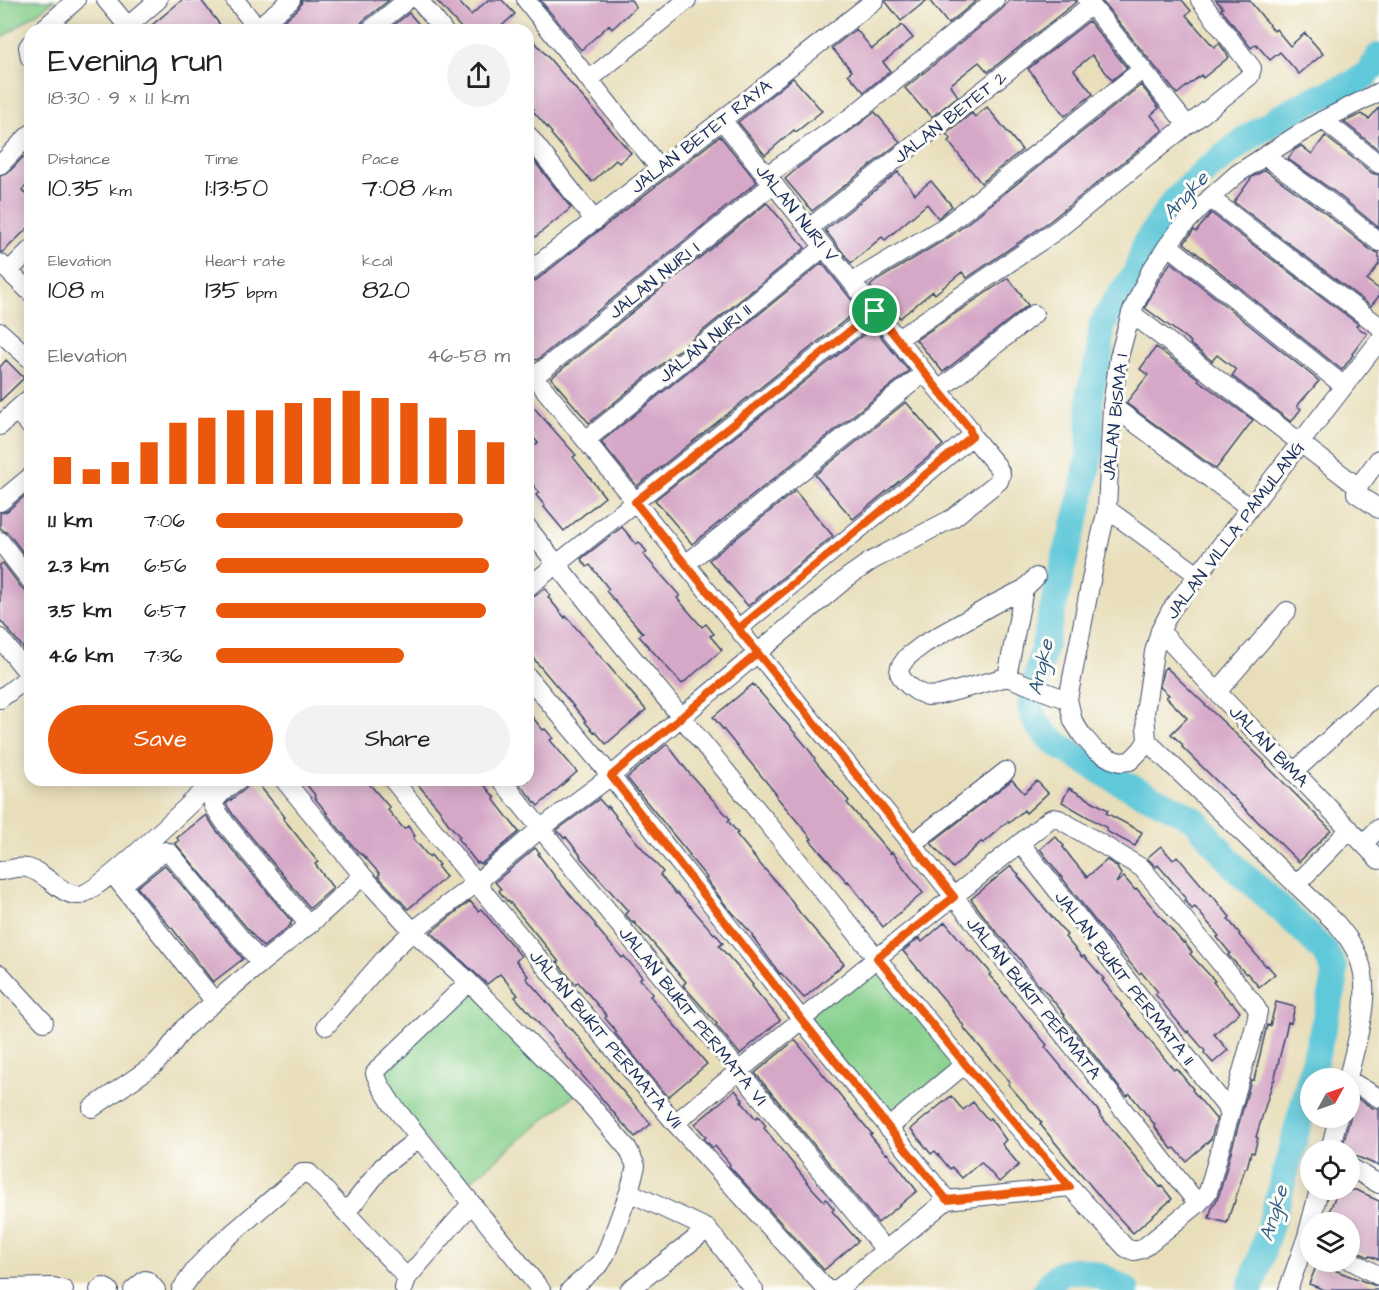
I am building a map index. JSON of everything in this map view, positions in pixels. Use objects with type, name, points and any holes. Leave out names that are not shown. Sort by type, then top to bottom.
[{"type":"street","points":[[49,24],[76,0]]},
{"type":"street","points":[[106,0],[127,24]]},
{"type":"street","points":[[134,24],[158,0]]},
{"type":"street","points":[[235,0],[253,24]]},
{"type":"street","points":[[263,24],[291,0]]},
{"type":"street","points":[[377,24],[407,0]]},
{"type":"street","points":[[419,0],[438,24]]},
{"type":"street","points":[[590,79],[687,0]]},
{"type":"street","name":"JALAN BETET RAYA","points":[[534,267],[874,0]]},
{"type":"street","name":"JALAN NURI I","points":[[534,371],[995,0]]},
{"type":"street","points":[[898,339],[1057,230],[1251,76],[1252,68],[1200,0]]},
{"type":"street","points":[[532,2],[660,169]]},
{"type":"street","points":[[1089,3],[1187,125]]},
{"type":"street","name":"JALAN BETET 2","points":[[809,228],[1089,3]]},
{"type":"street","points":[[852,282],[944,227],[1143,69]]},
{"type":"street","name":"JALAN BISMA 1","points":[[1147,741],[1130,761],[1120,762],[1111,759],[1095,750],[1082,735],[1061,697],[1107,509],[1112,406],[1119,357],[1131,314],[1150,272],[1168,245],[1210,198],[1237,174],[1265,156],[1323,120],[1379,92]]},
{"type":"street","name":"JALAN NURI V","points":[[722,120],[969,428],[972,436],[997,466],[1000,474],[999,481],[953,518],[871,561],[848,577],[758,653]]},
{"type":"street","points":[[1323,120],[1379,164]]},
{"type":"street","points":[[0,165],[24,140]]},
{"type":"street","points":[[534,144],[595,221]]},
{"type":"street","points":[[1265,156],[1329,201],[1379,242]]},
{"type":"street","points":[[1210,198],[1379,326]]},
{"type":"street","points":[[1168,245],[1344,386]]},
{"type":"street","name":"JALAN NURI II","points":[[586,440],[824,247]]},
{"type":"street","points":[[24,254],[4,267],[24,286]]},
{"type":"street","points":[[534,583],[875,311]]},
{"type":"street","points":[[939,390],[1034,314]]},
{"type":"street","points":[[1131,314],[1358,487]]},
{"type":"street","points":[[2,337],[24,354]]},
{"type":"street","name":"JALAN VILLA PAMULANG","points":[[1147,741],[1145,713],[1154,652],[1171,610],[1379,341]]},
{"type":"street","points":[[686,564],[924,373]]},
{"type":"street","name":"JALAN BUKIT PERMATA","points":[[534,377],[912,844],[1198,1204]]},
{"type":"street","points":[[0,426],[23,404]]},
{"type":"street","points":[[1112,406],[1250,508]]},
{"type":"street","points":[[738,629],[972,436]]},
{"type":"street","points":[[1379,459],[1356,491],[1379,509]]},
{"type":"street","points":[[0,502],[24,486]]},
{"type":"street","points":[[1107,509],[1198,575]]},
{"type":"street","points":[[534,536],[877,958],[965,1064],[1070,1187],[1126,1248],[1134,1251],[1142,1249],[1198,1204],[1208,1192],[1258,1011],[1147,873],[1054,818],[877,958],[675,1123]]},
{"type":"street","points":[[0,541],[24,572]]},
{"type":"street","points":[[1014,679],[1030,583],[924,644],[907,657],[899,673],[908,685],[927,696],[1014,679],[1061,697]]},
{"type":"street","points":[[1217,692],[1287,611]]},
{"type":"street","name":"JALAN BIMA","points":[[1161,631],[1379,860]]},
{"type":"street","points":[[0,638],[24,668]]},
{"type":"street","points":[[326,1026],[388,955],[413,931],[476,883],[540,829],[611,776],[758,653]]},
{"type":"street","points":[[0,699],[24,681]]},
{"type":"street","points":[[534,684],[611,776],[802,1020],[947,1200]]},
{"type":"street","points":[[1294,772],[1379,693]]},
{"type":"street","points":[[1147,741],[1336,923],[1354,948],[1363,971],[1371,1010],[1353,1068]]},
{"type":"street","points":[[912,844],[1006,771]]},
{"type":"street","points":[[117,880],[209,786]]},
{"type":"street","points":[[230,786],[214,800],[213,805],[225,823],[309,925]]},
{"type":"street","points":[[291,786],[363,876],[413,931],[469,982],[588,1102],[628,1149],[636,1166],[606,1254],[601,1263],[570,1290]]},
{"type":"street","name":"JALAN BUKIT PERMATA VII","points":[[398,786],[675,1123],[827,1290]]},
{"type":"street","name":"JALAN BUKIT PERMATA VI","points":[[506,786],[886,1251]]},
{"type":"street","points":[[1363,844],[1379,828]]},
{"type":"street","points":[[1296,885],[1350,829]]},
{"type":"street","name":"JALAN BUKIT PERMATA II","points":[[1021,843],[1230,1112]]},
{"type":"street","points":[[0,871],[28,868],[38,872],[70,894],[78,896],[117,880],[165,851],[170,853],[261,963]]},
{"type":"street","points":[[93,1108],[154,1065],[184,1028],[309,925],[363,876]]},
{"type":"street","points":[[117,880],[215,1002]]},
{"type":"street","points":[[0,974],[44,1022]]},
{"type":"street","points":[[469,982],[375,1073],[392,1104],[541,1290]]},
{"type":"street","points":[[888,1128],[965,1064]]},
{"type":"street","points":[[1360,1087],[1379,1098]]},
{"type":"street","points":[[346,1213],[383,1166],[419,1138]]},
{"type":"street","points":[[181,1290],[197,1267],[213,1250],[302,1173],[309,1173],[346,1213],[405,1284],[471,1204]]},
{"type":"street","points":[[1360,1173],[1379,1184]]},
{"type":"street","points":[[834,1290],[886,1251],[947,1200],[1070,1187]]},
{"type":"street","points":[[629,1191],[708,1230],[749,1288]]},
{"type":"street","points":[[629,1290],[708,1230]]},
{"type":"street","points":[[1288,1290],[1300,1260]]},
{"type":"street","points":[[1360,1266],[1379,1276]]},
{"type":"street","points":[[133,1290],[145,1280],[156,1290]]},
{"type":"street","points":[[0,1288],[54,1287],[64,1290]]},
{"type":"street","points":[[99,1290],[103,1287],[109,1290]]},
{"type":"green space","points":[[0,0],[55,0],[0,39]]},
{"type":"green space","points":[[877,958],[965,1064],[888,1128],[802,1020]]},
{"type":"green space","points":[[467,980],[578,1092],[465,1185],[372,1076]]},
{"type":"building","points":[[182,0],[201,0],[219,24],[153,24]]},
{"type":"building","points":[[302,0],[389,0],[361,24],[279,24],[301,4]]},
{"type":"building","points":[[436,0],[457,0],[471,15],[488,0],[502,0],[515,14],[504,24],[458,24]]},
{"type":"building","points":[[540,0],[631,0],[636,7],[612,29],[609,25],[581,50]]},
{"type":"building","points":[[886,0],[927,0],[901,21]]},
{"type":"building","points":[[929,0],[976,0],[976,1],[948,24]]},
{"type":"building","points":[[1010,0],[1076,0],[1076,2],[988,72],[979,62],[950,85],[958,96],[932,117],[905,88]]},
{"type":"building","points":[[1101,0],[1182,0],[1191,11],[1186,15],[1214,47],[1219,43],[1229,57],[1203,78],[1201,75],[1177,94]]},
{"type":"building","points":[[1216,0],[1249,0],[1274,31],[1276,29],[1290,46],[1305,33],[1323,54],[1299,74],[1280,52],[1270,60],[1256,44],[1251,48]]},
{"type":"building","points":[[409,13],[419,24],[395,24]]},
{"type":"building","points":[[1089,21],[1127,68],[1112,80],[1092,55],[1074,70],[1093,94],[1065,116],[1028,69]]},
{"type":"building","points":[[902,25],[913,38],[883,62],[890,71],[864,92],[848,74],[852,71],[832,48],[856,29],[872,49]]},
{"type":"building","points":[[534,41],[631,153],[619,163],[616,160],[592,182],[534,112]]},
{"type":"building","points":[[793,78],[822,111],[796,132],[794,130],[765,155],[738,122]]},
{"type":"building","points":[[1141,85],[1159,108],[1151,115],[1163,130],[1050,221],[967,278],[962,272],[935,294],[933,291],[900,318],[870,286],[951,236]]},
{"type":"building","points":[[987,107],[1022,150],[981,183],[948,141],[951,139],[946,134],[972,113],[975,117]]},
{"type":"building","points":[[1379,107],[1379,150],[1344,122],[1361,114],[1369,119]]},
{"type":"building","points":[[875,112],[900,142],[812,211],[785,179]]},
{"type":"building","points":[[720,136],[757,182],[537,360],[534,359],[534,281]]},
{"type":"building","points":[[1325,136],[1372,173],[1379,175],[1379,228],[1335,192],[1288,159],[1294,150],[1301,146],[1312,154]]},
{"type":"building","points":[[23,157],[24,232],[3,252],[0,252],[0,176],[8,173]]},
{"type":"building","points":[[534,161],[571,208],[534,238]]},
{"type":"building","points":[[1265,170],[1321,210],[1372,251],[1379,253],[1379,264],[1367,280],[1379,289],[1379,296],[1371,306],[1234,202],[1252,177]]},
{"type":"building","points":[[898,172],[915,194],[931,181],[952,206],[938,218],[927,204],[885,240],[882,237],[851,263],[825,230]]},
{"type":"building","points":[[767,203],[805,248],[589,423],[551,378]]},
{"type":"building","points":[[1211,213],[1358,324],[1356,326],[1367,334],[1342,370],[1184,243]]},
{"type":"building","points":[[1171,262],[1319,381],[1297,406],[1301,409],[1291,422],[1232,376],[1236,370],[1217,355],[1212,361],[1190,344],[1191,342],[1145,308]]},
{"type":"building","points":[[822,263],[859,309],[637,486],[601,442]]},
{"type":"building","points":[[1008,278],[1028,305],[943,372],[916,340]]},
{"type":"building","points":[[873,327],[909,371],[692,544],[655,500]]},
{"type":"building","points":[[1156,347],[1253,420],[1216,469],[1126,403],[1148,375],[1140,369]]},
{"type":"building","points":[[6,360],[24,378],[0,401],[0,367]]},
{"type":"building","points":[[906,402],[943,445],[853,519],[815,475]]},
{"type":"building","points":[[534,408],[576,455],[573,457],[605,497],[564,531],[536,495],[539,492],[534,486],[534,446],[538,443],[534,438]]},
{"type":"building","points":[[795,491],[833,536],[748,606],[709,560]]},
{"type":"building","points":[[24,497],[24,554],[9,534],[0,528],[0,513],[7,511]]},
{"type":"building","points":[[622,527],[636,544],[639,542],[647,552],[643,554],[680,596],[677,598],[702,627],[706,624],[714,634],[710,636],[722,650],[682,684],[639,636],[643,633],[606,591],[609,589],[590,565],[587,567],[581,559]]},
{"type":"building","points":[[3,563],[24,589],[24,649],[0,620],[0,565]]},
{"type":"building","points":[[545,588],[550,595],[548,597],[565,618],[566,616],[646,710],[606,744],[534,659],[535,596]]},
{"type":"building","points":[[1166,667],[1265,762],[1331,830],[1299,862],[1171,734],[1187,718],[1166,697],[1169,695],[1160,687],[1163,670]]},
{"type":"building","points":[[753,684],[806,746],[815,758],[814,760],[849,801],[847,803],[890,853],[892,852],[923,893],[883,927],[848,881],[810,840],[812,839],[713,717]]},
{"type":"building","points":[[534,719],[553,738],[550,740],[577,772],[538,806],[521,786],[534,786]]},
{"type":"building","points":[[667,744],[689,773],[730,819],[728,821],[738,833],[736,834],[753,856],[844,964],[804,998],[780,974],[753,935],[724,903],[690,855],[627,778]]},
{"type":"building","points":[[1012,780],[1024,793],[1037,781],[1048,793],[1026,813],[1024,810],[983,843],[981,842],[953,868],[931,843]]},
{"type":"building","points":[[248,786],[260,786],[318,862],[315,864],[333,888],[310,908],[226,804]]},
{"type":"building","points":[[308,786],[371,786],[404,829],[408,826],[415,836],[413,838],[429,857],[431,855],[446,877],[408,909],[326,813],[314,797],[315,795]]},
{"type":"building","points":[[419,786],[485,786],[519,832],[481,864],[477,863],[439,809]]},
{"type":"building","points":[[1069,788],[1108,810],[1106,813],[1142,832],[1135,846],[1106,831],[1107,828],[1062,802]]},
{"type":"building","points":[[599,799],[607,808],[608,806],[663,872],[660,875],[676,894],[715,933],[723,943],[719,946],[780,1020],[740,1054],[683,985],[686,982],[625,914],[628,911],[580,857],[566,837],[564,838],[557,830]]},
{"type":"building","points":[[206,815],[292,922],[263,947],[175,843],[179,841],[177,838]]},
{"type":"building","points":[[1055,836],[1087,877],[1107,860],[1118,867],[1121,874],[1116,883],[1124,877],[1135,890],[1137,889],[1184,942],[1192,952],[1190,954],[1240,1012],[1214,1034],[1228,1050],[1213,1063],[1155,994],[1158,992],[1141,972],[1139,974],[1096,922],[1040,849]]},
{"type":"building","points":[[1161,846],[1173,860],[1177,856],[1211,894],[1230,917],[1228,919],[1239,935],[1275,974],[1259,987],[1228,955],[1230,953],[1217,937],[1219,936],[1195,907],[1192,909],[1184,900],[1186,898],[1158,865],[1156,867],[1147,858]]},
{"type":"building","points":[[535,848],[595,926],[622,958],[624,956],[642,977],[640,979],[653,994],[650,996],[707,1064],[668,1097],[615,1033],[617,1032],[605,1018],[607,1016],[578,982],[575,984],[499,891],[501,889],[495,882]]},
{"type":"building","points":[[165,865],[243,959],[213,982],[137,887]]},
{"type":"building","points":[[1011,866],[1067,935],[1065,937],[1104,979],[1102,980],[1121,1006],[1217,1118],[1211,1139],[1186,1161],[1175,1148],[1172,1149],[1130,1094],[1127,1096],[1118,1086],[1065,1015],[1039,986],[971,899]]},
{"type":"building","points":[[470,901],[478,911],[481,909],[521,956],[516,961],[528,976],[526,978],[651,1124],[635,1137],[515,997],[518,995],[500,974],[487,984],[431,932]]},
{"type":"building","points":[[945,922],[991,973],[989,975],[1047,1045],[1045,1047],[1172,1199],[1133,1233],[1062,1151],[1040,1124],[1042,1123],[1008,1084],[1010,1082],[963,1027],[953,1010],[903,951],[919,938],[922,942]]},
{"type":"building","points":[[1276,1002],[1295,1007],[1291,1023],[1288,1022],[1274,1081],[1256,1137],[1258,1138],[1254,1153],[1251,1152],[1227,1223],[1209,1218],[1213,1204],[1219,1195],[1251,1080],[1254,1080],[1267,1025],[1270,1026]]},
{"type":"building","points":[[795,1040],[917,1191],[878,1223],[755,1073]]},
{"type":"building","points":[[735,1090],[743,1100],[741,1101],[756,1119],[758,1116],[766,1126],[764,1128],[813,1189],[824,1201],[826,1199],[834,1209],[832,1211],[858,1241],[824,1270],[729,1166],[730,1164],[715,1146],[713,1148],[704,1139],[706,1137],[695,1124]]},
{"type":"building","points":[[951,1096],[963,1110],[973,1102],[988,1120],[990,1118],[1006,1140],[1002,1144],[1019,1165],[999,1182],[981,1162],[962,1178],[952,1167],[950,1169],[935,1151],[931,1154],[911,1129]]},
{"type":"building","points":[[1360,1100],[1379,1109],[1379,1166],[1360,1158],[1360,1140],[1344,1140],[1347,1128],[1360,1128]]},
{"type":"building","points":[[1360,1192],[1379,1201],[1379,1260],[1360,1253],[1360,1212],[1329,1212],[1334,1200],[1360,1200]]},
{"type":"building","points":[[1314,1272],[1340,1272],[1379,1287],[1379,1290],[1325,1290],[1309,1284]]},
{"type":"waterway","name":"Angke","points":[[1250,1290],[1305,1100],[1334,985],[1334,969],[1325,952],[1234,866],[1195,820],[1114,779],[1063,748],[1047,736],[1036,722],[1031,707],[1065,558],[1079,509],[1090,452],[1090,391],[1099,357],[1102,325],[1113,305],[1137,272],[1145,244],[1172,204],[1205,171],[1246,139],[1279,118],[1310,101],[1352,84],[1366,75],[1379,56]]},
{"type":"waterway","name":"Angke","points":[[1046,1290],[1054,1279],[1063,1273],[1073,1271],[1094,1274],[1126,1290]]},
{"type":"route","points":[[875,311],[635,502],[738,629],[752,646],[758,653],[954,897],[877,958],[1070,1187],[947,1200],[802,1020],[611,776],[758,653],[738,629],[972,436],[969,428],[875,311]]}]
